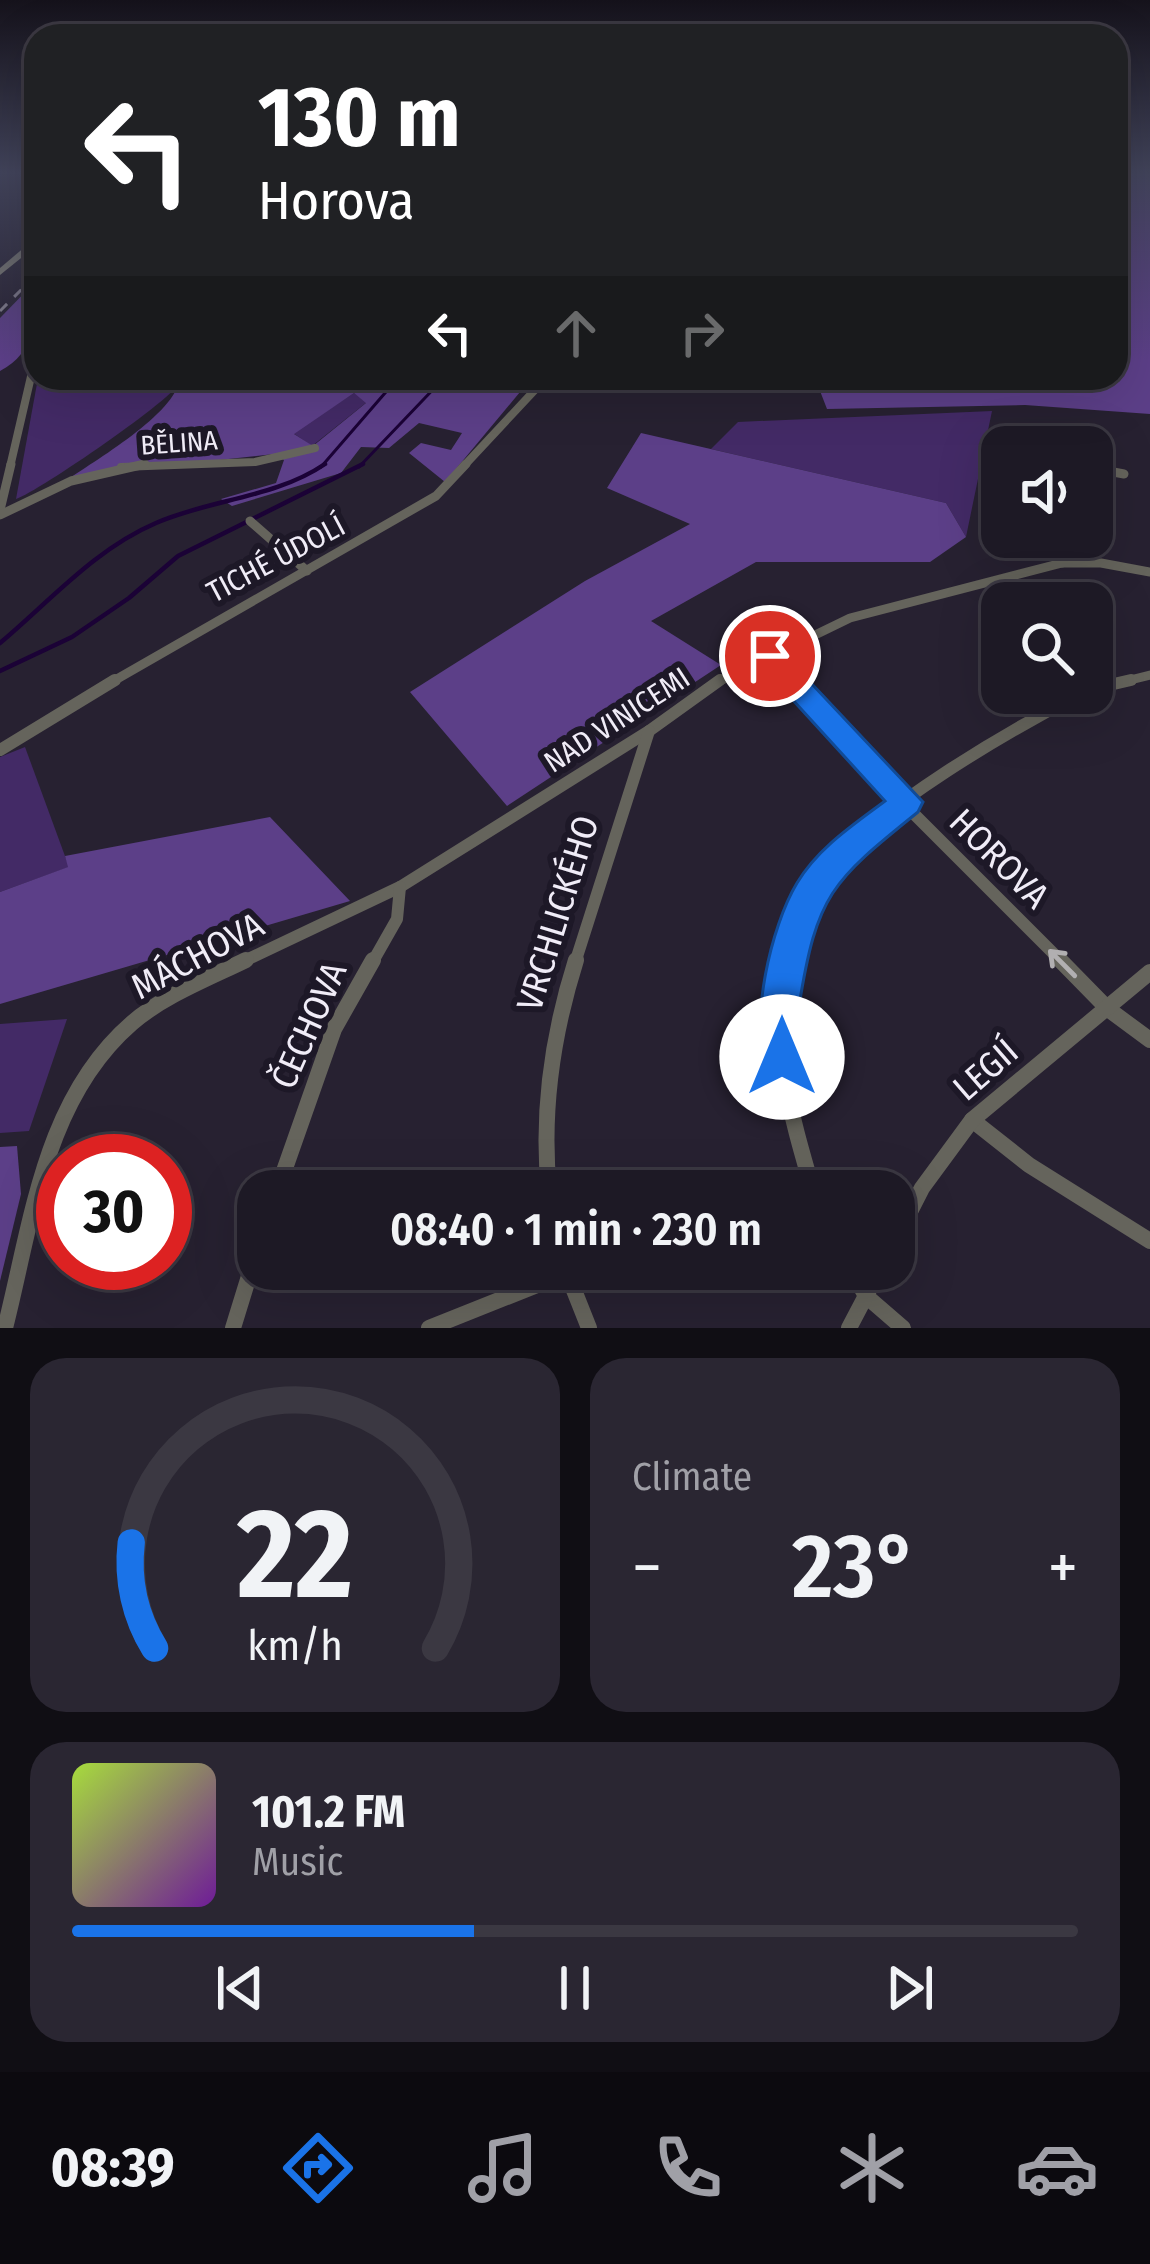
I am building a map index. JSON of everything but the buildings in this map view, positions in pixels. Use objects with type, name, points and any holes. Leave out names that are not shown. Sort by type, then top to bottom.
[{"type":"main road","points":[[0,272],[24,252]]},
{"type":"street","points":[[0,513],[28,390]]},
{"type":"street","name":"TICHÉ ÚDOLÍ","points":[[0,750],[202,626],[308,572],[436,496],[535,390]]},
{"type":"street","name":"BĚLINA","points":[[0,513],[47,487],[144,464],[287,457],[315,448]]},
{"type":"street","points":[[1113,472],[1124,474]]},
{"type":"street","points":[[250,521],[308,572]]},
{"type":"street","points":[[1062,563],[1064,558]]},
{"type":"street","name":"NAD VINICEMI","points":[[400,887],[650,731],[729,674],[850,618],[1062,563],[1101,563],[1150,572]]},
{"type":"street","name":"HOROVA","points":[[770,656],[1108,1009],[1150,1040]]},
{"type":"street","points":[[1113,684],[1150,675]]},
{"type":"street","points":[[807,1170],[785,1099],[778,1015],[791,944],[809,894],[825,872],[907,802],[1038,714]]},
{"type":"street","name":"VRCHLICKÉHO","points":[[547,1170],[554,1028],[650,731]]},
{"type":"street","name":"ČECHOVA","points":[[285,1170],[334,1029],[397,919],[400,887]]},
{"type":"street","name":"MÁCHOVA","points":[[5,1328],[56,1130],[90,1066],[134,1021],[199,983],[400,887]]},
{"type":"street","name":"LEGIÍ","points":[[915,1202],[972,1120],[1150,972]]},
{"type":"street","points":[[972,1120],[1029,1165],[1150,1241]]},
{"type":"street","points":[[232,1328],[244,1290]]},
{"type":"street","points":[[429,1328],[521,1290]]},
{"type":"street","points":[[574,1290],[589,1328]]},
{"type":"street","points":[[863,1290],[904,1328]]},
{"type":"street","points":[[849,1328],[869,1290]]},
{"type":"shaded area","points":[[1128,236],[1150,236],[1150,414],[1025,405],[827,409],[820,390],[1128,390]]},
{"type":"shaded area","points":[[24,293],[24,349],[0,371],[0,318]]},
{"type":"shaded area","points":[[36,390],[174,390],[105,443],[16,499]]},
{"type":"shaded area","points":[[176,390],[520,392],[445,482],[409,453],[421,443],[451,450],[462,433],[419,423],[389,448],[361,447],[341,473],[232,506],[221,499],[276,483],[284,460],[274,454],[100,473],[64,482],[132,436]],"holes":[[[354,393],[366,403],[313,446],[294,434]]]},
{"type":"shaded area","points":[[354,393],[367,402],[312,446],[293,433]]},
{"type":"shaded area","points":[[992,411],[989,426],[981,426],[981,464],[966,537],[946,503],[711,449],[738,422]]},
{"type":"shaded area","points":[[641,433],[946,503],[966,537],[930,562],[756,562],[651,621],[721,665],[507,806],[410,692],[585,581],[690,524],[607,488]]},
{"type":"shaded area","points":[[25,747],[69,867],[0,892],[0,757]]},
{"type":"shaded area","points":[[270,817],[350,901],[0,1004],[0,892],[68,867],[65,856]]},
{"type":"shaded area","points":[[67,1019],[29,1131],[0,1133],[0,1024]]},
{"type":"shaded area","points":[[17,1146],[21,1194],[0,1281],[0,1147]]},
{"type":"waterway","points":[[322,466],[388,390]]},
{"type":"waterway","points":[[361,465],[433,390]]},
{"type":"waterway","points":[[0,671],[72,637],[129,598],[178,556],[361,465]]},
{"type":"waterway","points":[[0,643],[93,561],[134,534],[177,515],[285,484],[322,466]]},
{"type":"railway","points":[[0,311],[24,287]]},
{"type":"route","points":[[770,656],[907,802],[841,854],[809,894],[791,944],[778,1015],[782,1057]]}]
